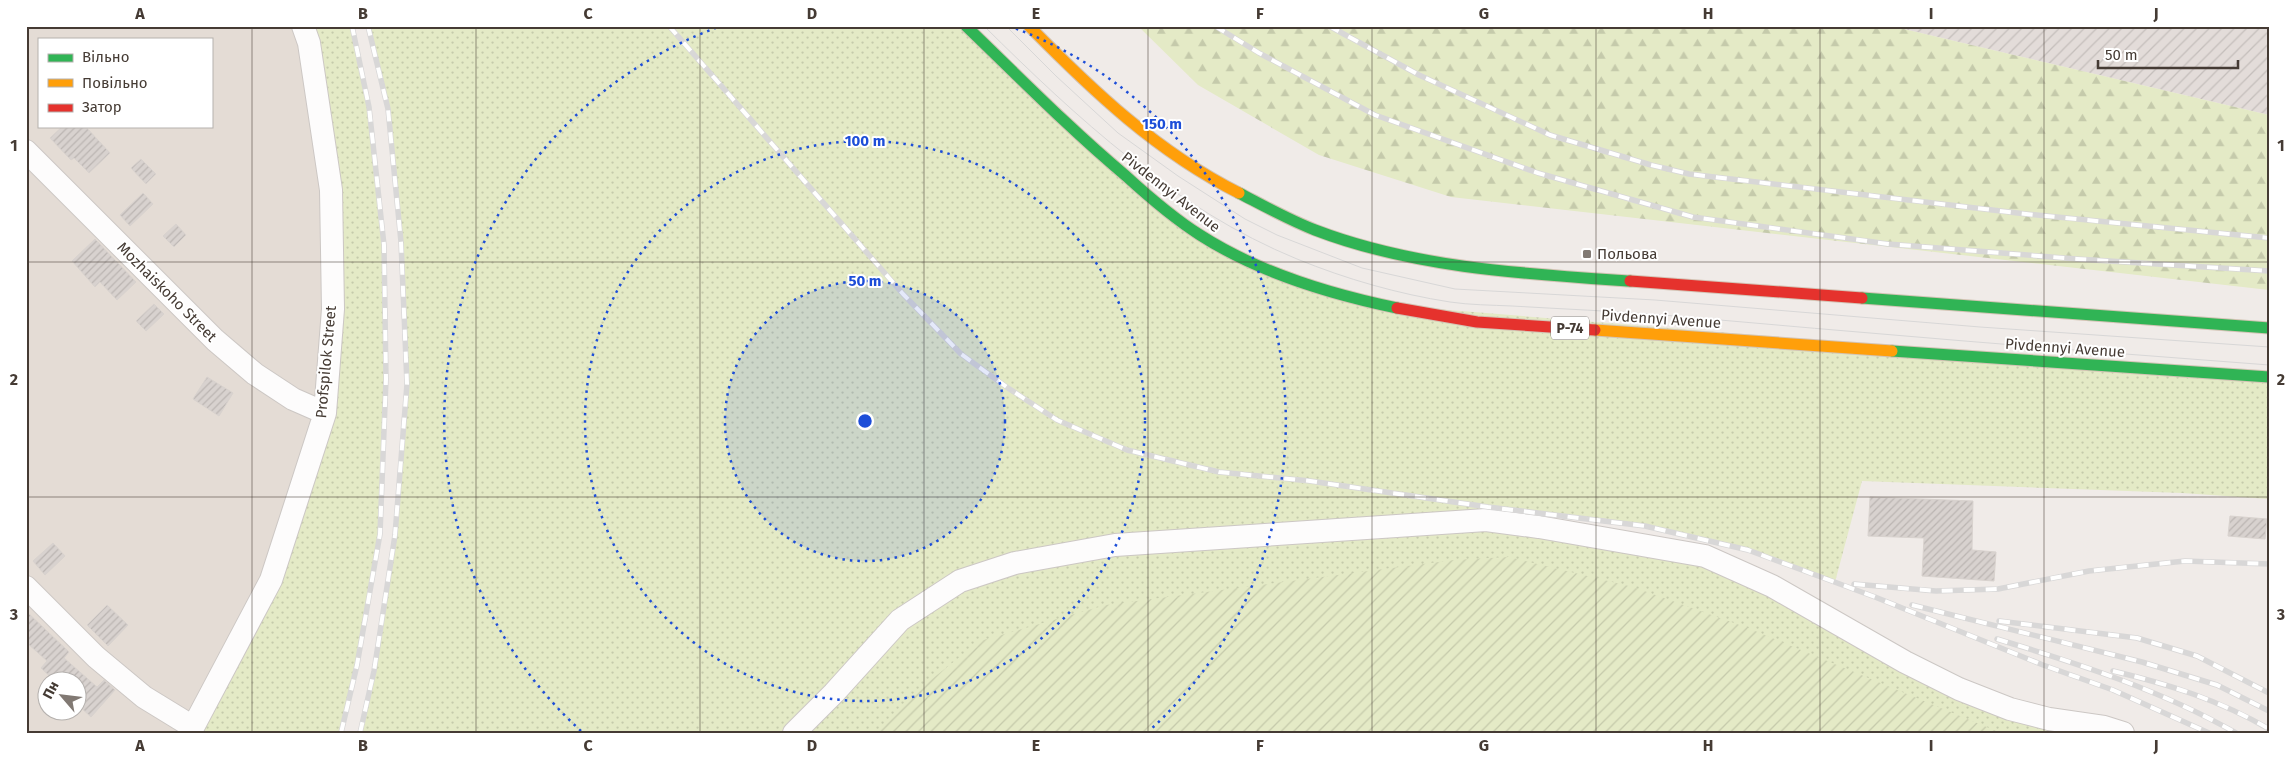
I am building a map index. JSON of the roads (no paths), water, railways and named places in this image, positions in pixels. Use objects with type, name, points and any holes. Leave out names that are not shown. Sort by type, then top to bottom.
[{"type":"main road","name":"Pivdennyi Avenue","points":[[966,26],[1100,155],[1152,200],[1207,240],[1235,255],[1286,276],[1335,293],[1375,304],[1457,320],[2269,377]]},
{"type":"main road","name":"Pivdennyi Avenue","points":[[1028,26],[1091,88],[1166,150],[1206,176],[1281,215],[1327,234],[1414,257],[1507,271],[1574,277],[2269,328]]},
{"type":"street","name":"Profspilok Street","points":[[191,730],[271,580],[324,413],[333,309],[331,190],[309,42],[303,26]]},
{"type":"street","name":"Mozhaiskoho Street","points":[[26,151],[215,340],[255,374],[293,399],[324,413]]},
{"type":"street","points":[[794,733],[834,693],[900,620],[960,581],[1015,563],[1115,545],[1486,520],[1539,527],[1705,556],[1772,586],[1905,662],[1960,689],[2010,709],[2049,719],[2104,726],[2123,733]]},
{"type":"street","points":[[26,588],[96,657],[144,697],[191,730]]},
{"type":"tram line","points":[[984,26],[1092,127],[1169,188],[1252,238],[1297,259],[1334,273],[1392,290],[1465,304],[1663,315],[2269,365]]},
{"type":"tram line","points":[[1006,26],[1056,76],[1118,133],[1178,176],[1245,219],[1277,235],[1362,268],[1455,289],[1655,300],[1980,327],[2269,347]]},
{"type":"railway","points":[[341,733],[357,665],[380,534],[386,379],[384,245],[369,107],[352,26]]},
{"type":"railway","points":[[360,733],[374,671],[395,535],[407,384],[401,242],[388,109],[368,26]]},
{"type":"railway","points":[[669,26],[903,294],[961,354],[1057,420],[1127,450],[1219,472],[1310,481],[1488,507],[1645,526],[1748,550],[1875,597],[2043,665],[2113,690],[2209,733]]},
{"type":"railway","points":[[1215,26],[1259,53],[1375,115],[1538,173],[1693,217],[1888,244],[2077,259],[2269,271]]},
{"type":"railway","points":[[1329,26],[1419,75],[1550,135],[1651,165],[1689,174],[2026,214],[2269,238]]},
{"type":"railway","points":[[1854,584],[1936,591],[1998,589],[2089,571],[2185,561],[2269,564]]},
{"type":"railway","points":[[1912,605],[2142,662],[2217,685],[2269,711]]},
{"type":"railway","points":[[1999,621],[2137,638],[2197,656],[2269,693]]},
{"type":"railway","points":[[1997,639],[2119,679],[2179,704],[2236,733]]},
{"type":"railway","points":[[2113,671],[2154,681],[2212,701],[2269,729]]},
{"type":"place","name":"Польова","points":[[1587,254]]}]
